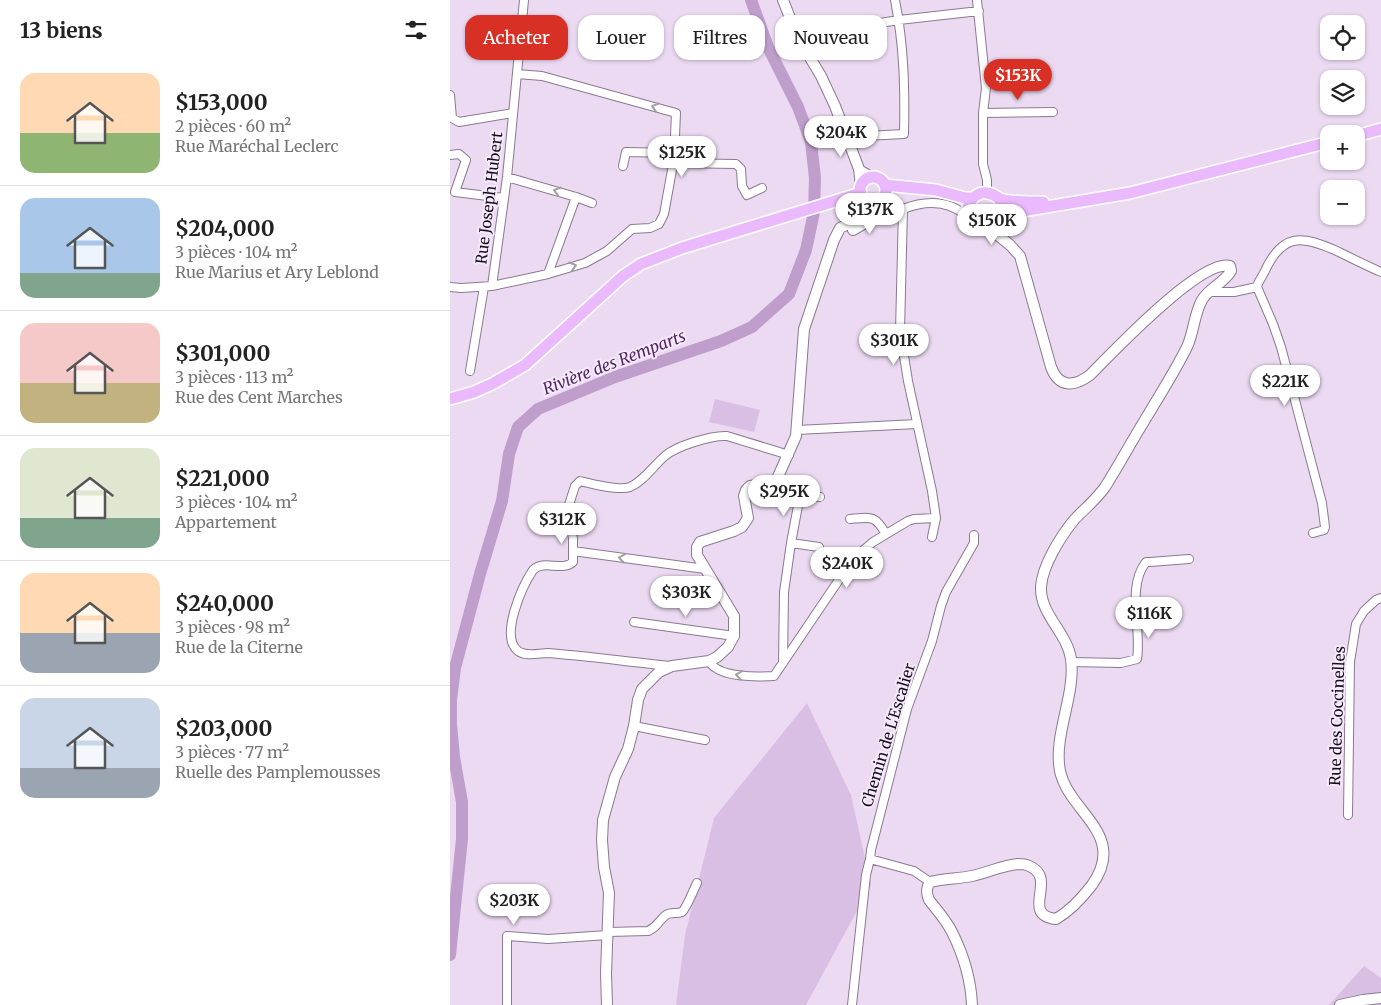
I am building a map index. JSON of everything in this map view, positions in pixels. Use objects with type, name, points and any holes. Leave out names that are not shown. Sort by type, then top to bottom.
[{"type":"main road","points":[[783,0],[788,15]]},
{"type":"main road","points":[[811,60],[821,76],[859,170],[873,195]]},
{"type":"main road","points":[[1365,133],[1381,129]]},
{"type":"main road","points":[[988,228],[1016,212],[1130,193],[1320,144]]},
{"type":"main road","points":[[607,1005],[606,973],[609,893],[604,867],[603,820],[616,776],[628,749],[638,700],[642,689],[659,672],[672,666],[709,661],[728,647],[734,636],[734,616],[704,569],[697,555],[697,548],[700,542],[742,526],[748,518],[744,496],[746,490],[750,486],[772,483],[778,479],[789,455],[798,430],[804,329],[837,234],[843,226],[862,217],[880,180],[859,170]]},
{"type":"main road","points":[[450,399],[492,384],[525,364],[623,276],[641,264],[682,248],[840,199],[873,195],[900,187],[936,190],[974,198]]},
{"type":"main road","points":[[969,216],[970,202],[977,195],[987,193],[999,198],[1037,202],[1074,201]]},
{"type":"main road","points":[[954,195],[963,204],[969,216],[978,226],[988,228],[1010,245]]},
{"type":"main road","points":[[972,1005],[972,993],[952,931],[926,894],[930,882],[974,876],[1016,864],[1030,866],[1041,877],[1042,885],[1038,905],[1040,911],[1044,916],[1056,919],[1072,907],[1098,876],[1102,864],[1103,850],[1098,834],[1090,818],[1067,788],[1060,770],[1060,744],[1071,679],[1071,662],[1066,642],[1044,607],[1041,585],[1044,571],[1063,534],[1105,486],[1174,370],[1188,344],[1202,301],[1208,292],[1229,274],[1231,270],[1230,266],[1226,265],[1215,268],[1174,293],[1083,380],[1076,384],[1063,382],[1057,378],[1051,367],[1022,262],[1010,245],[1000,220],[1004,208],[999,198]]},
{"type":"main road","points":[[1340,1005],[1381,998]]},
{"type":"street","name":"Rue Joseph Hubert","points":[[470,371],[504,198],[524,0]]},
{"type":"street","points":[[846,137],[904,134],[905,81],[899,20],[895,0]]},
{"type":"street","points":[[977,0],[986,88],[983,113],[983,164],[987,180],[987,193]]},
{"type":"street","points":[[887,22],[979,11]]},
{"type":"street","points":[[450,287],[488,286],[548,274],[585,263],[607,251],[632,229],[650,228],[659,224],[664,214],[674,163],[676,113],[542,76],[517,74]]},
{"type":"street","name":"Rue Joseph Hubert","points":[[450,95],[452,118],[459,122],[513,113]]},
{"type":"street","points":[[983,113],[1052,112]]},
{"type":"street","points":[[623,166],[626,152],[674,153]]},
{"type":"street","points":[[450,155],[459,154],[466,160],[456,192],[504,198]]},
{"type":"street","points":[[674,163],[736,164],[741,169],[742,186],[746,195],[762,188]]},
{"type":"street","points":[[507,177],[592,202]]},
{"type":"street","points":[[873,195],[894,202],[903,209]]},
{"type":"street","points":[[548,274],[576,197]]},
{"type":"street","points":[[903,209],[917,203],[936,203],[954,207],[969,216]]},
{"type":"street","points":[[903,209],[900,331],[906,374],[936,518],[932,537]]},
{"type":"street","points":[[1313,533],[1324,530],[1325,527],[1322,503],[1281,347],[1274,324],[1257,287],[1269,261],[1279,248],[1301,240],[1311,240],[1321,244],[1381,272]]},
{"type":"street","points":[[1208,292],[1234,292],[1257,287]]},
{"type":"street","points":[[798,430],[917,424]]},
{"type":"street","points":[[672,666],[546,653],[529,654],[519,651],[513,642],[511,631],[512,619],[531,573],[539,566],[571,564],[573,559],[573,538],[567,511],[575,486],[580,482],[614,487],[629,487],[654,468],[666,455],[684,446],[718,436],[727,436],[789,455]]},
{"type":"street","points":[[778,479],[800,495],[820,497]]},
{"type":"street","points":[[783,665],[784,592],[800,495]]},
{"type":"street","points":[[850,519],[875,518],[879,521],[886,534]]},
{"type":"street","points":[[709,661],[710,665],[720,672],[756,678],[774,676],[856,555],[886,534],[914,519],[936,518]]},
{"type":"street","name":"Chemin de L'Escalier","points":[[852,1005],[866,876],[875,827],[907,709],[932,641],[943,600],[974,543],[974,535]]},
{"type":"street","points":[[791,543],[818,547],[821,562],[842,577]]},
{"type":"street","points":[[573,551],[704,569]]},
{"type":"street","points":[[1071,662],[1106,664],[1137,659],[1136,588],[1142,568],[1146,562],[1189,558]]},
{"type":"street","name":"Rue des Coccinelles","points":[[1348,815],[1350,662],[1356,624],[1364,611],[1381,598]]},
{"type":"street","points":[[634,622],[734,636]]},
{"type":"street","points":[[634,726],[705,740]]},
{"type":"street","points":[[870,858],[914,871],[930,882]]},
{"type":"street","points":[[507,1005],[508,936],[548,939],[648,931],[654,929],[666,915],[680,913],[684,910],[697,883]]},
{"type":"shaded area","points":[[715,399],[760,410],[754,432],[709,422]]},
{"type":"shaded area","points":[[807,703],[851,795],[871,885],[806,1005],[676,1005],[685,935],[714,818]]},
{"type":"shaded area","points":[[1364,966],[1381,978],[1381,1005],[1329,1005]]},
{"type":"waterway","name":"Rivière des Remparts","points":[[450,955],[462,839],[462,802],[454,757],[451,724],[451,700],[455,668],[502,501],[509,454],[518,427],[538,409],[615,377],[721,341],[752,327],[789,294],[806,250],[814,212],[815,178],[811,142],[798,107],[768,47],[751,0]]}]
